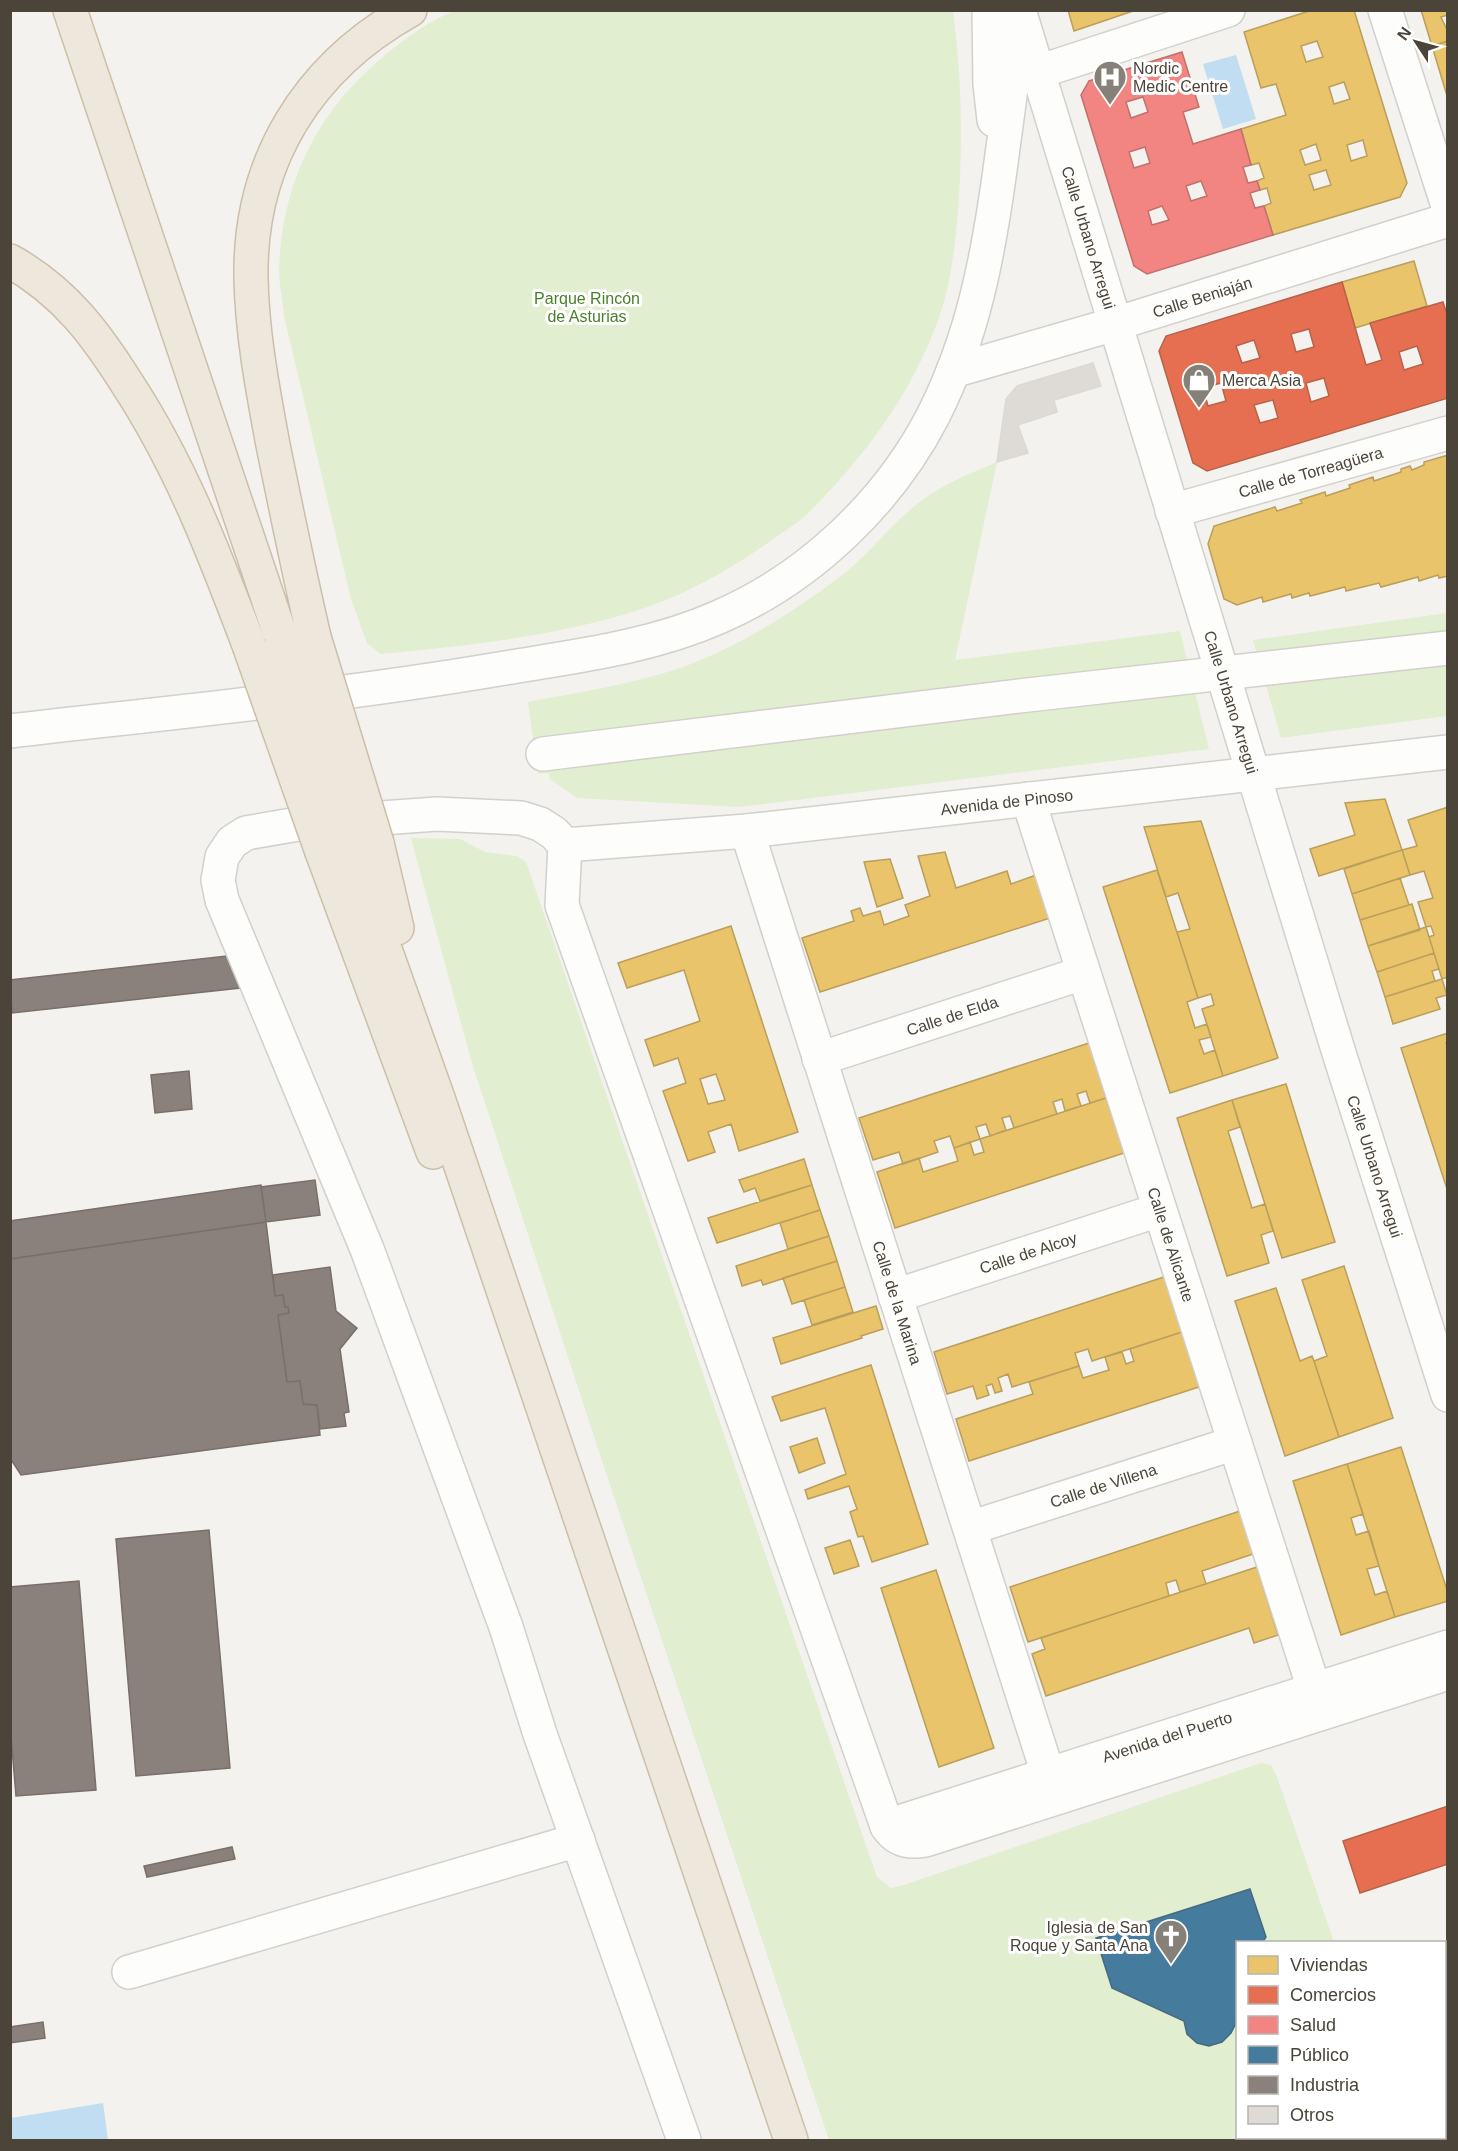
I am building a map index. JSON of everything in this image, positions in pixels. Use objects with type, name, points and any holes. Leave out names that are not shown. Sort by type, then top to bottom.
[{"type":"highway","points":[[70,10],[282,640],[503,1341],[544,1413]]},
{"type":"highway","points":[[349,848],[314,637],[287,513],[258,356],[251,279],[252,247],[264,179],[279,143],[298,110],[342,57],[410,10]]},
{"type":"highway","points":[[10,261],[57,293],[90,328],[136,396],[162,441],[189,494],[249,645],[349,848],[439,1101],[791,2140]]},
{"type":"street","points":[[1038,72],[1228,10]]},
{"type":"street","points":[[1385,10],[1448,206]]},
{"type":"street","points":[[10,731],[409,685],[632,646],[672,635],[720,616],[764,594],[806,565],[847,530],[881,493],[906,459],[932,417],[953,371],[979,293],[993,225],[1000,169],[990,84],[1009,12]]},
{"type":"street","name":"Calle Urbano Arregui","points":[[1009,12],[1038,72],[1253,774],[1448,1395]]},
{"type":"street","name":"Calle Beniaján","points":[[953,371],[1115,324],[1448,220]]},
{"type":"street","name":"Calle de Torreagüera","points":[[1172,511],[1448,433]]},
{"type":"street","points":[[543,754],[1028,695],[1448,648]]},
{"type":"street","name":"Avenida de Pinoso","points":[[565,845],[747,831],[1448,752]]},
{"type":"street","name":"Calle de Alicante","points":[[1028,799],[1314,1689]]},
{"type":"street","points":[[684,2140],[540,1734],[506,1627],[367,1249],[222,900],[218,880],[222,857],[232,842],[246,833],[298,824],[437,814],[521,818],[540,824],[554,833],[565,845],[562,905],[887,1826]]},
{"type":"street","name":"Calle de la Marina","points":[[747,831],[1048,1774]]},
{"type":"street","name":"Calle de Elda","points":[[819,1059],[1083,973]]},
{"type":"street","name":"Calle de Alcoy","points":[[895,1296],[1159,1210]]},
{"type":"street","name":"Calle de Villena","points":[[970,1528],[1234,1443]]},
{"type":"street","name":"Avenida del Puerto","points":[[1448,1647],[887,1826],[896,1836],[905,1841],[925,1840],[1448,1673]]},
{"type":"street","points":[[129,1972],[578,1840]]},
{"type":"green space","name":"Parque Rincón de Asturias","points":[[454,11],[953,11],[961,111],[960,187],[956,235],[944,302],[934,332],[906,390],[849,469],[828,493],[795,524],[710,579],[639,610],[544,633],[380,654],[367,643],[351,599],[284,316],[279,270],[282,238],[287,207],[296,178],[322,125],[340,100],[361,77],[409,36]]},
{"type":"green space","points":[[997,462],[955,660],[1180,631],[1209,749],[739,807],[577,798],[550,779],[549,773],[538,774],[528,702],[664,673],[703,659],[744,640],[801,605],[837,579],[926,497],[956,480]]},
{"type":"green space","points":[[1447,613],[1447,716],[1281,738],[1253,640]]},
{"type":"green space","points":[[411,838],[460,839],[485,852],[517,856],[526,862],[877,1877],[891,1888],[904,1885],[1261,1763],[1271,1765],[1334,1941],[1236,1941],[1236,2139],[1446,2139],[1447,2081],[1447,2140],[829,2140],[601,1458],[471,1060]]},
{"type":"water","points":[[1236,55],[1256,119],[1223,129],[1203,64]]},
{"type":"water","points":[[103,2103],[108,2140],[11,2140],[11,2118]]},
{"type":"building: Viviendas","points":[[1068,10],[1136,10],[1074,31]]},
{"type":"building: Viviendas","points":[[1312,10],[1354,10],[1407,183],[1400,197],[1273,235],[1264,206],[1271,203],[1267,188],[1260,190],[1257,181],[1264,178],[1259,163],[1251,165],[1241,129],[1286,115],[1276,84],[1261,88],[1244,32]],"holes":[[[1317,41],[1323,57],[1306,62],[1301,46]],[[1344,82],[1350,99],[1334,104],[1329,87]],[[1363,140],[1367,156],[1351,161],[1347,145]],[[1316,144],[1321,160],[1305,165],[1300,150]],[[1326,170],[1331,185],[1314,190],[1309,175]]]},
{"type":"building: Viviendas","points":[[1421,10],[1448,10],[1448,15],[1441,17],[1448,32],[1448,41],[1432,46]]},
{"type":"building: Viviendas","points":[[1448,41],[1448,99],[1432,46]]},
{"type":"building: Viviendas","points":[[1414,261],[1427,306],[1355,328],[1342,282]]},
{"type":"building: Viviendas","points":[[1448,455],[1448,576],[1439,578],[1438,575],[1419,581],[1418,577],[1381,587],[1379,583],[1346,591],[1345,587],[1310,596],[1309,593],[1292,598],[1291,594],[1263,602],[1262,597],[1237,605],[1224,599],[1208,544],[1214,526],[1275,507],[1277,511],[1302,503],[1300,500],[1325,492],[1326,496],[1373,477],[1374,481],[1401,472],[1401,469],[1410,466],[1412,470],[1424,465],[1424,462]]},
{"type":"building: Viviendas","points":[[1385,799],[1402,850],[1319,876],[1310,849],[1355,835],[1345,803]]},
{"type":"building: Viviendas","points":[[1448,807],[1448,977],[1442,979],[1429,937],[1434,935],[1431,926],[1426,927],[1418,902],[1433,898],[1424,871],[1410,875],[1402,850],[1417,846],[1408,820]]},
{"type":"building: Viviendas","points":[[1201,821],[1278,1058],[1223,1076],[1202,1009],[1214,1005],[1211,994],[1198,998],[1177,932],[1190,929],[1178,893],[1166,897],[1144,827]]},
{"type":"building: Viviendas","points":[[1402,850],[1410,875],[1352,894],[1344,869]]},
{"type":"building: Viviendas","points":[[945,852],[956,888],[1007,871],[1011,884],[1036,875],[1050,918],[820,992],[802,938],[854,921],[851,911],[860,908],[863,916],[880,911],[884,925],[909,916],[905,905],[930,896],[918,856]]},
{"type":"building: Viviendas","points":[[890,859],[903,898],[877,907],[864,862]]},
{"type":"building: Viviendas","points":[[1157,870],[1198,998],[1187,1002],[1195,1028],[1207,1024],[1211,1037],[1199,1040],[1204,1054],[1215,1050],[1223,1076],[1170,1093],[1103,887]]},
{"type":"building: Viviendas","points":[[1400,878],[1409,905],[1360,920],[1352,894]]},
{"type":"building: Viviendas","points":[[1412,904],[1420,930],[1368,946],[1360,920]]},
{"type":"building: Viviendas","points":[[731,926],[798,1132],[739,1151],[731,1124],[708,1132],[715,1152],[688,1161],[663,1091],[686,1083],[678,1058],[654,1066],[645,1040],[700,1021],[684,970],[627,988],[618,963]],"holes":[[[716,1074],[725,1100],[708,1104],[700,1079]]]},
{"type":"building: Viviendas","points":[[1426,927],[1434,953],[1377,972],[1368,946]]},
{"type":"building: Viviendas","points":[[1434,953],[1439,969],[1432,971],[1435,981],[1385,997],[1377,972]]},
{"type":"building: Viviendas","points":[[1442,979],[1447,995],[1436,998],[1440,1009],[1393,1024],[1385,997]]},
{"type":"building: Viviendas","points":[[1448,1033],[1446,1043],[1448,1049],[1448,1192],[1401,1048]]},
{"type":"building: Viviendas","points":[[1089,1043],[1106,1098],[1090,1103],[1086,1091],[1077,1094],[1081,1106],[1065,1111],[1062,1099],[1053,1102],[1057,1114],[1014,1128],[1010,1116],[1002,1118],[1006,1130],[990,1136],[986,1124],[976,1127],[980,1139],[954,1148],[950,1136],[934,1141],[938,1152],[903,1164],[899,1152],[873,1160],[859,1118]]},
{"type":"building: Viviendas","points":[[1286,1084],[1335,1242],[1282,1258],[1232,1100]]},
{"type":"building: Viviendas","points":[[1106,1098],[1124,1153],[895,1228],[877,1172],[919,1158],[923,1172],[958,1161],[954,1148],[970,1142],[974,1155],[984,1152],[980,1139]]},
{"type":"building: Viviendas","points":[[1232,1100],[1240,1127],[1228,1131],[1252,1208],[1265,1204],[1273,1231],[1261,1235],[1269,1263],[1227,1276],[1177,1118]]},
{"type":"building: Viviendas","points":[[804,1159],[812,1185],[760,1201],[755,1188],[744,1192],[739,1180]]},
{"type":"building: Viviendas","points":[[812,1185],[820,1210],[717,1243],[708,1218]]},
{"type":"building: Viviendas","points":[[820,1210],[829,1236],[788,1249],[780,1223]]},
{"type":"building: Viviendas","points":[[829,1236],[837,1261],[763,1285],[761,1280],[742,1286],[736,1266]]},
{"type":"building: Viviendas","points":[[837,1261],[845,1287],[792,1304],[783,1278]]},
{"type":"building: Viviendas","points":[[1344,1266],[1393,1418],[1339,1437],[1314,1361],[1327,1356],[1302,1280]]},
{"type":"building: Viviendas","points":[[1164,1277],[1182,1332],[1092,1361],[1088,1349],[1075,1353],[1079,1366],[1012,1387],[1008,1374],[998,1378],[1002,1391],[995,1393],[992,1384],[986,1386],[989,1395],[977,1399],[973,1386],[947,1394],[934,1352]]},
{"type":"building: Viviendas","points":[[845,1287],[853,1312],[812,1325],[804,1300]]},
{"type":"building: Viviendas","points":[[1276,1288],[1300,1361],[1312,1356],[1339,1437],[1285,1456],[1235,1301]]},
{"type":"building: Viviendas","points":[[876,1306],[883,1329],[781,1364],[773,1338]]},
{"type":"building: Viviendas","points":[[1182,1332],[1199,1387],[969,1461],[956,1419],[1033,1394],[1029,1382],[1079,1366],[1083,1378],[1109,1370],[1105,1357],[1122,1352],[1126,1364],[1134,1361],[1130,1349]]},
{"type":"building: Viviendas","points":[[871,1365],[928,1544],[872,1562],[863,1536],[858,1537],[850,1512],[857,1509],[849,1486],[808,1499],[805,1490],[846,1474],[825,1408],[781,1421],[772,1397]]},
{"type":"building: Viviendas","points":[[817,1438],[825,1463],[799,1473],[790,1447]]},
{"type":"building: Viviendas","points":[[1401,1447],[1448,1593],[1448,1601],[1395,1617],[1347,1464]]},
{"type":"building: Viviendas","points":[[1347,1464],[1363,1514],[1351,1518],[1356,1535],[1369,1531],[1379,1566],[1367,1569],[1375,1595],[1387,1591],[1395,1617],[1341,1635],[1293,1481]]},
{"type":"building: Viviendas","points":[[1240,1511],[1253,1554],[1202,1571],[1206,1584],[1180,1592],[1176,1580],[1166,1583],[1169,1596],[1028,1642],[1010,1587]]},
{"type":"building: Viviendas","points":[[850,1540],[859,1566],[834,1574],[825,1548]]},
{"type":"building: Viviendas","points":[[1257,1567],[1278,1635],[1254,1643],[1249,1628],[1046,1696],[1032,1654],[1045,1649],[1041,1638]]},
{"type":"building: Viviendas","points":[[936,1570],[994,1748],[939,1767],[881,1588]]},
{"type":"building: Comercios","points":[[1342,282],[1366,365],[1382,360],[1370,323],[1443,302],[1448,317],[1448,398],[1207,471],[1193,463],[1159,351],[1166,336]],"holes":[[[1309,329],[1314,347],[1296,352],[1291,334]],[[1254,340],[1260,358],[1242,363],[1236,346]],[[1417,346],[1423,364],[1404,370],[1399,352]],[[1324,378],[1329,396],[1311,402],[1306,383]],[[1221,383],[1226,401],[1208,406],[1203,388]],[[1273,400],[1278,418],[1260,423],[1254,405]]]},
{"type":"building: Comercios","points":[[1448,1806],[1448,1864],[1360,1893],[1343,1841]]},
{"type":"building: Comercios","points":[[1446,1946],[1448,1946],[1448,2046],[1446,2046]]},
{"type":"building: Salud","points":[[1182,52],[1199,107],[1183,112],[1193,144],[1241,129],[1251,165],[1243,167],[1248,183],[1257,181],[1260,190],[1250,193],[1255,208],[1264,206],[1273,235],[1147,274],[1134,266],[1081,95],[1089,81]],"holes":[[[1143,97],[1148,112],[1131,118],[1126,102]],[[1145,147],[1150,163],[1134,168],[1129,152]],[[1201,181],[1207,196],[1191,201],[1186,186]],[[1162,206],[1169,220],[1152,225],[1148,211]]]},
{"type":"building: Público","name":"Iglesia de San Roque y Santa Ana","points":[[1250,1889],[1266,1937],[1264,1941],[1236,1941],[1236,2023],[1231,2033],[1222,2042],[1209,2046],[1197,2043],[1187,2034],[1184,2021],[1112,1988],[1096,1938]]},
{"type":"building: Industria","points":[[227,956],[240,988],[12,1013],[10,980]]},
{"type":"building: Industria","points":[[189,1071],[192,1109],[155,1113],[151,1075]]},
{"type":"building: Industria","points":[[315,1180],[320,1215],[266,1222],[261,1187]]},
{"type":"building: Industria","points":[[261,1185],[266,1222],[10,1259],[10,1221]]},
{"type":"building: Industria","points":[[266,1222],[275,1296],[283,1295],[285,1307],[288,1307],[289,1313],[278,1315],[287,1382],[300,1381],[303,1404],[317,1405],[320,1435],[21,1475],[10,1458],[10,1259]]},
{"type":"building: Industria","points":[[330,1267],[336,1311],[357,1328],[340,1349],[349,1412],[344,1413],[346,1426],[320,1429],[317,1405],[303,1404],[300,1381],[287,1382],[278,1315],[289,1313],[288,1307],[285,1307],[283,1295],[275,1296],[273,1275]]},
{"type":"building: Industria","points":[[209,1530],[230,1768],[136,1776],[116,1539]]},
{"type":"building: Industria","points":[[79,1581],[96,1790],[16,1796],[10,1724],[10,1587]]},
{"type":"building: Industria","points":[[232,1847],[235,1859],[147,1877],[144,1866]]},
{"type":"building: Industria","points":[[43,2022],[45,2038],[10,2043],[10,2027]]},
{"type":"building: Otros","points":[[1093,363],[1101,386],[1054,400],[1057,412],[1018,425],[1028,453],[997,462],[1006,399],[1017,386]]},
{"type":"place","name":"Nordic Medic Centre","points":[[1110,106]]},
{"type":"place","name":"Merca Asia","points":[[1199,409]]},
{"type":"place","name":"Iglesia de San Roque y Santa Ana","points":[[1171,1965]]}]
